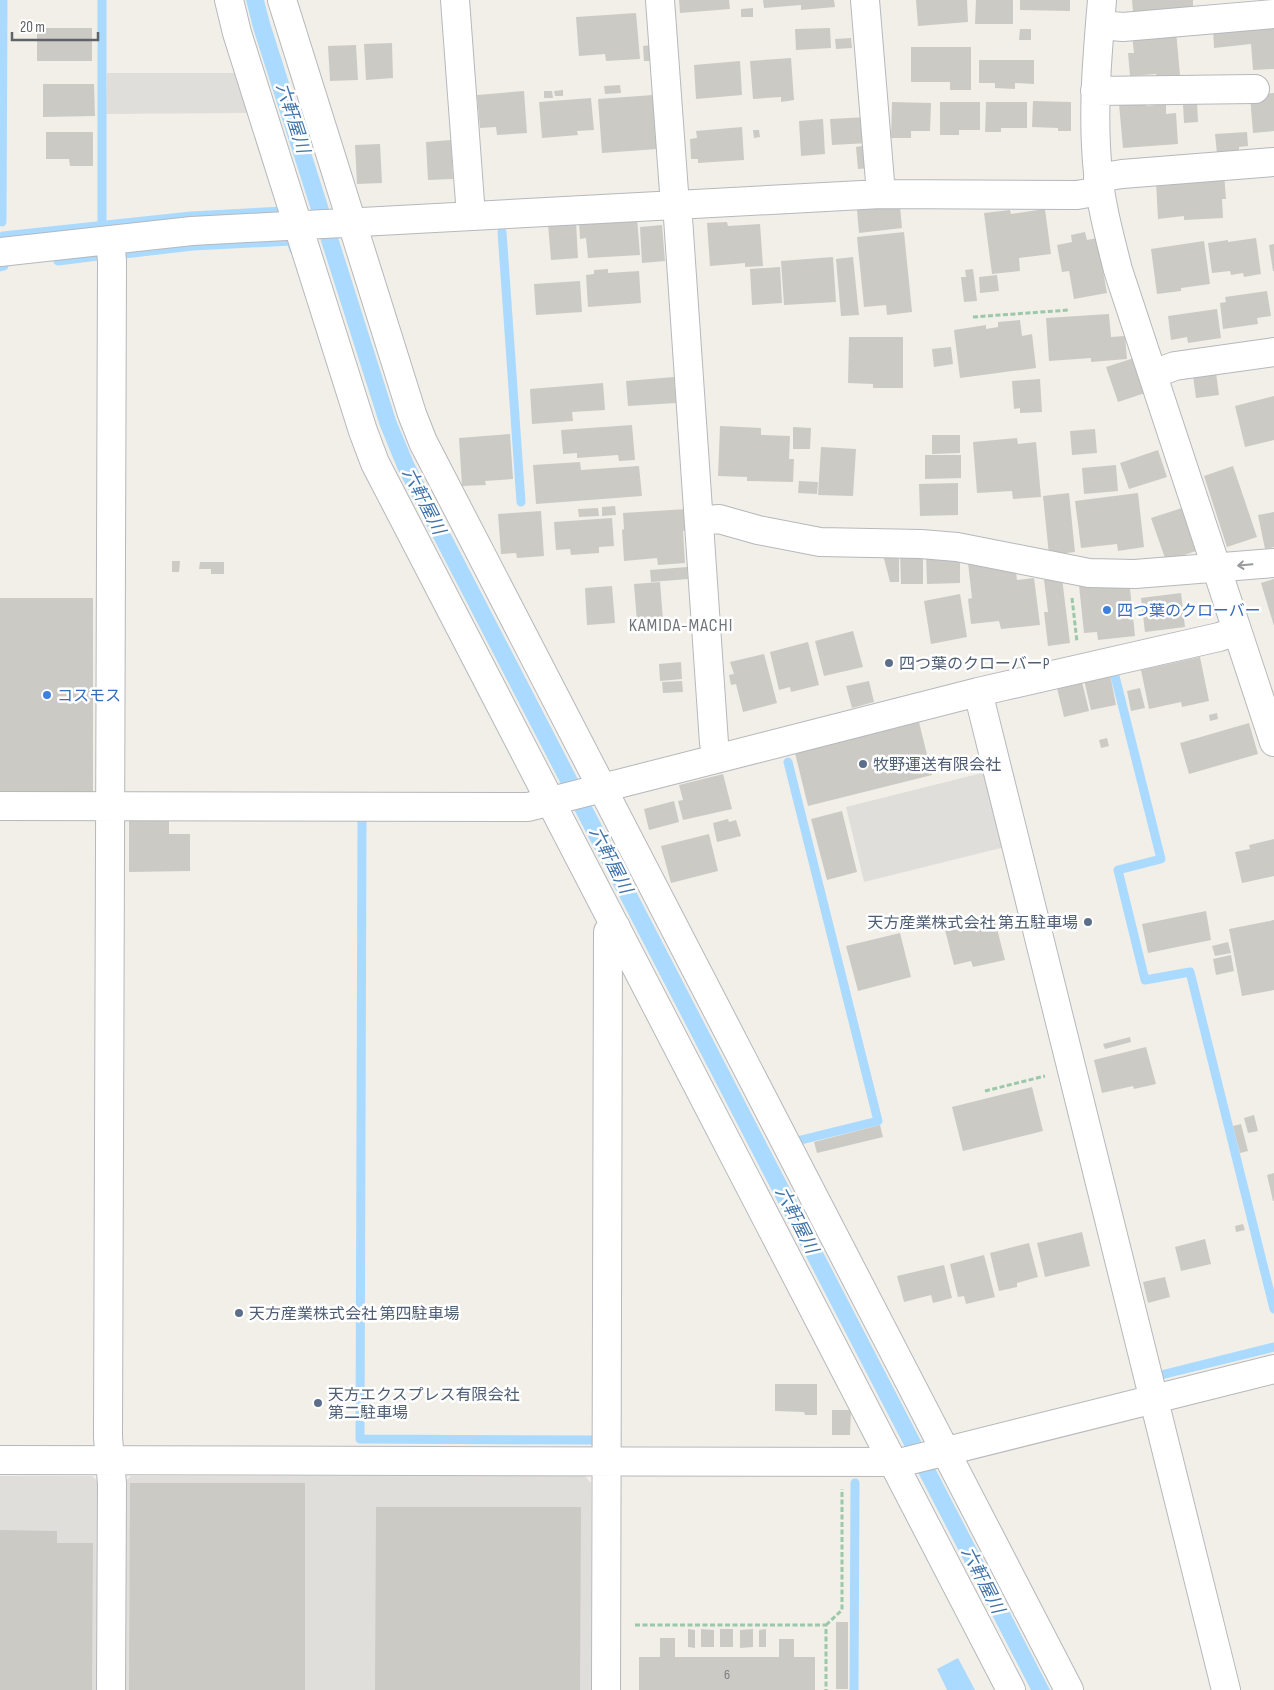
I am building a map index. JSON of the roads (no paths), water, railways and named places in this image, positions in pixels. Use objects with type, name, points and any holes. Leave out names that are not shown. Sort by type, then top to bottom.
[{"type":"street","points":[[229,0],[237,33],[301,226],[363,431],[376,462],[553,800],[616,927],[896,1462],[1011,1690]]},
{"type":"street","points":[[282,0],[348,223],[423,442],[599,788],[942,1452],[1069,1690]]},
{"type":"street","points":[[455,0],[471,216]]},
{"type":"street","points":[[660,0],[714,743],[718,758]]},
{"type":"street","points":[[865,0],[881,194]]},
{"type":"street","points":[[1274,14],[1124,27],[1101,12],[1094,126],[1106,223],[1118,270],[1274,742]]},
{"type":"street","points":[[1095,91],[1255,90]]},
{"type":"street","points":[[0,252],[192,231],[881,194],[1077,195],[1122,174],[1274,162]]},
{"type":"street","points":[[110,240],[112,261],[108,1347],[112,1484],[111,1690]]},
{"type":"street","points":[[1153,374],[1175,366],[1274,352]]},
{"type":"street","points":[[699,521],[719,519],[758,530],[820,542],[921,544],[957,547],[1071,570],[1112,575],[1274,563]]},
{"type":"street","points":[[0,806],[528,807],[978,692],[1219,637],[1237,631]]},
{"type":"street","points":[[978,692],[1226,1690]]},
{"type":"street","points":[[606,1690],[608,932],[616,927]]},
{"type":"street","points":[[0,1460],[896,1462],[1274,1369]]},
{"type":"water","name":"六軒屋川","points":[[246,0],[264,0],[396,420],[414,463],[1050,1690],[1031,1690],[398,470],[380,426],[253,28]]},
{"type":"water","points":[[958,1658],[975,1690],[947,1690],[937,1669]]},
{"type":"waterway","points":[[2,222],[3,0]]},
{"type":"waterway","points":[[102,0],[102,226]]},
{"type":"waterway","points":[[3,236],[191,216],[284,211]]},
{"type":"waterway","points":[[502,232],[521,502]]},
{"type":"waterway","points":[[124,254],[193,246],[291,241],[294,250]]},
{"type":"waterway","points":[[58,261],[98,256]]},
{"type":"waterway","points":[[0,267],[4,266]]},
{"type":"waterway","points":[[1115,676],[1161,859],[1118,870],[1145,980],[1190,972],[1274,1309]]},
{"type":"waterway","points":[[788,762],[878,1121],[797,1141]]},
{"type":"waterway","points":[[362,819],[360,1439],[596,1440],[596,1444]]},
{"type":"waterway","points":[[1161,1375],[1274,1347]]},
{"type":"waterway","points":[[854,1690],[855,1483]]},
{"type":"place","name":"四つ葉のクローバー","points":[[1107,610]]},
{"type":"place","name":"四つ葉のクローバーP","points":[[889,663]]},
{"type":"place","name":"コスモス","points":[[47,695]]},
{"type":"place","name":"牧野運送有限会社","points":[[863,764]]},
{"type":"place","name":"天方産業株式会社 第五駐車場","points":[[1088,922]]},
{"type":"place","name":"天方産業株式会社 第四駐車場","points":[[239,1313]]},
{"type":"place","name":"天方エクスプレス有限会社 第二駐車場","points":[[318,1403]]},
{"type":"district","name":"KAMIDA-MACHI","points":[[681,625]]}]
